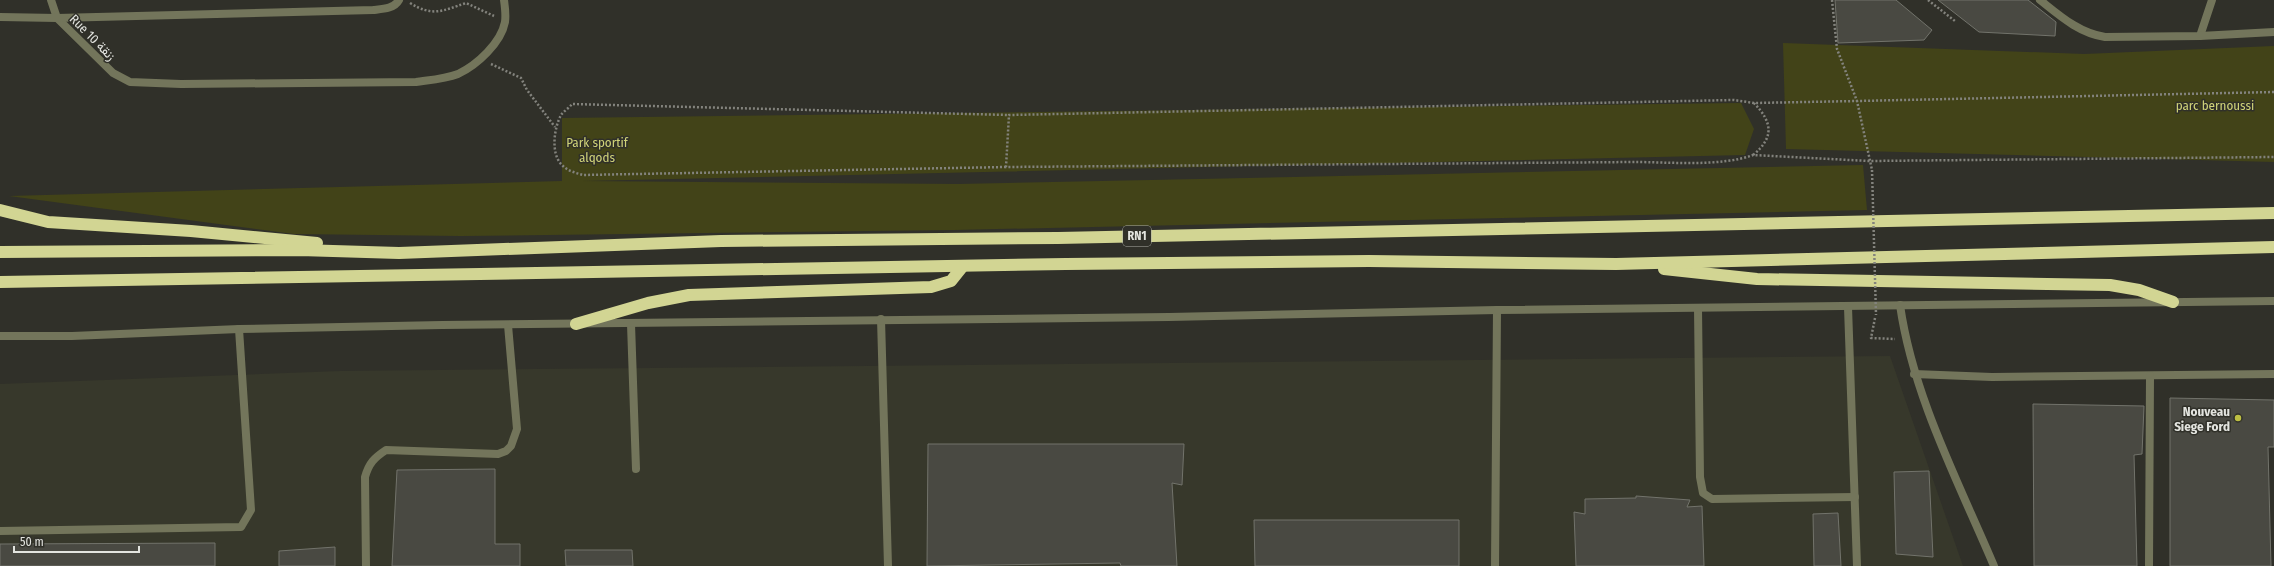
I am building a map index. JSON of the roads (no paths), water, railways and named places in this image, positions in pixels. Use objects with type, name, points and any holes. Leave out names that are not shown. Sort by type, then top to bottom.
[{"type":"highway","points":[[0,210],[48,222],[232,235],[399,253]]},
{"type":"highway","name":"RN1","points":[[0,252],[300,250],[399,253],[721,241],[1058,238],[2274,213]]},
{"type":"highway","name":"RN1","points":[[0,282],[963,266],[1369,261],[1616,264],[2274,247]]},
{"type":"highway","points":[[1616,264],[1757,279],[2110,286],[2139,290],[2173,302]]},
{"type":"highway","points":[[576,324],[655,301],[689,295],[931,287],[951,281],[963,266]]},
{"type":"street","name":"Rue 10 زنقة","points":[[51,0],[57,18],[113,73],[130,82],[181,84],[416,82],[440,79],[459,73],[479,59],[492,47],[501,34],[505,21],[504,0]]},
{"type":"street","points":[[2040,0],[2055,13],[2091,35],[2105,37],[2200,36],[2274,32]]},
{"type":"street","points":[[2200,36],[2212,0]]},
{"type":"street","points":[[0,17],[57,18],[373,10],[386,9],[398,2]]},
{"type":"street","points":[[0,336],[72,336],[239,329],[881,319],[1169,317],[1497,310],[2274,301]]},
{"type":"street","points":[[1900,305],[1905,339],[1914,374],[1994,566]]},
{"type":"street","points":[[1848,307],[1856,497],[1857,566]]},
{"type":"street","points":[[1698,308],[1700,476],[1703,493],[1712,500],[1856,497]]},
{"type":"street","points":[[1495,566],[1497,310]]},
{"type":"street","points":[[881,319],[888,566]]},
{"type":"street","points":[[631,324],[636,469]]},
{"type":"street","points":[[366,566],[365,477],[368,466],[374,458],[386,450],[498,454],[506,451],[511,446],[517,429],[508,325]]},
{"type":"street","points":[[0,531],[241,528],[251,510],[239,329]]},
{"type":"street","points":[[1914,374],[1992,377],[2274,374]]},
{"type":"street","points":[[2149,566],[2150,376]]},
{"type":"place","name":"Nouveau Siege Ford","points":[[2238,418]]},
{"type":"park label","name":"parc bernoussi","points":[[2215,105]]},
{"type":"park label","name":"Park sportif alqods","points":[[597,150]]}]
